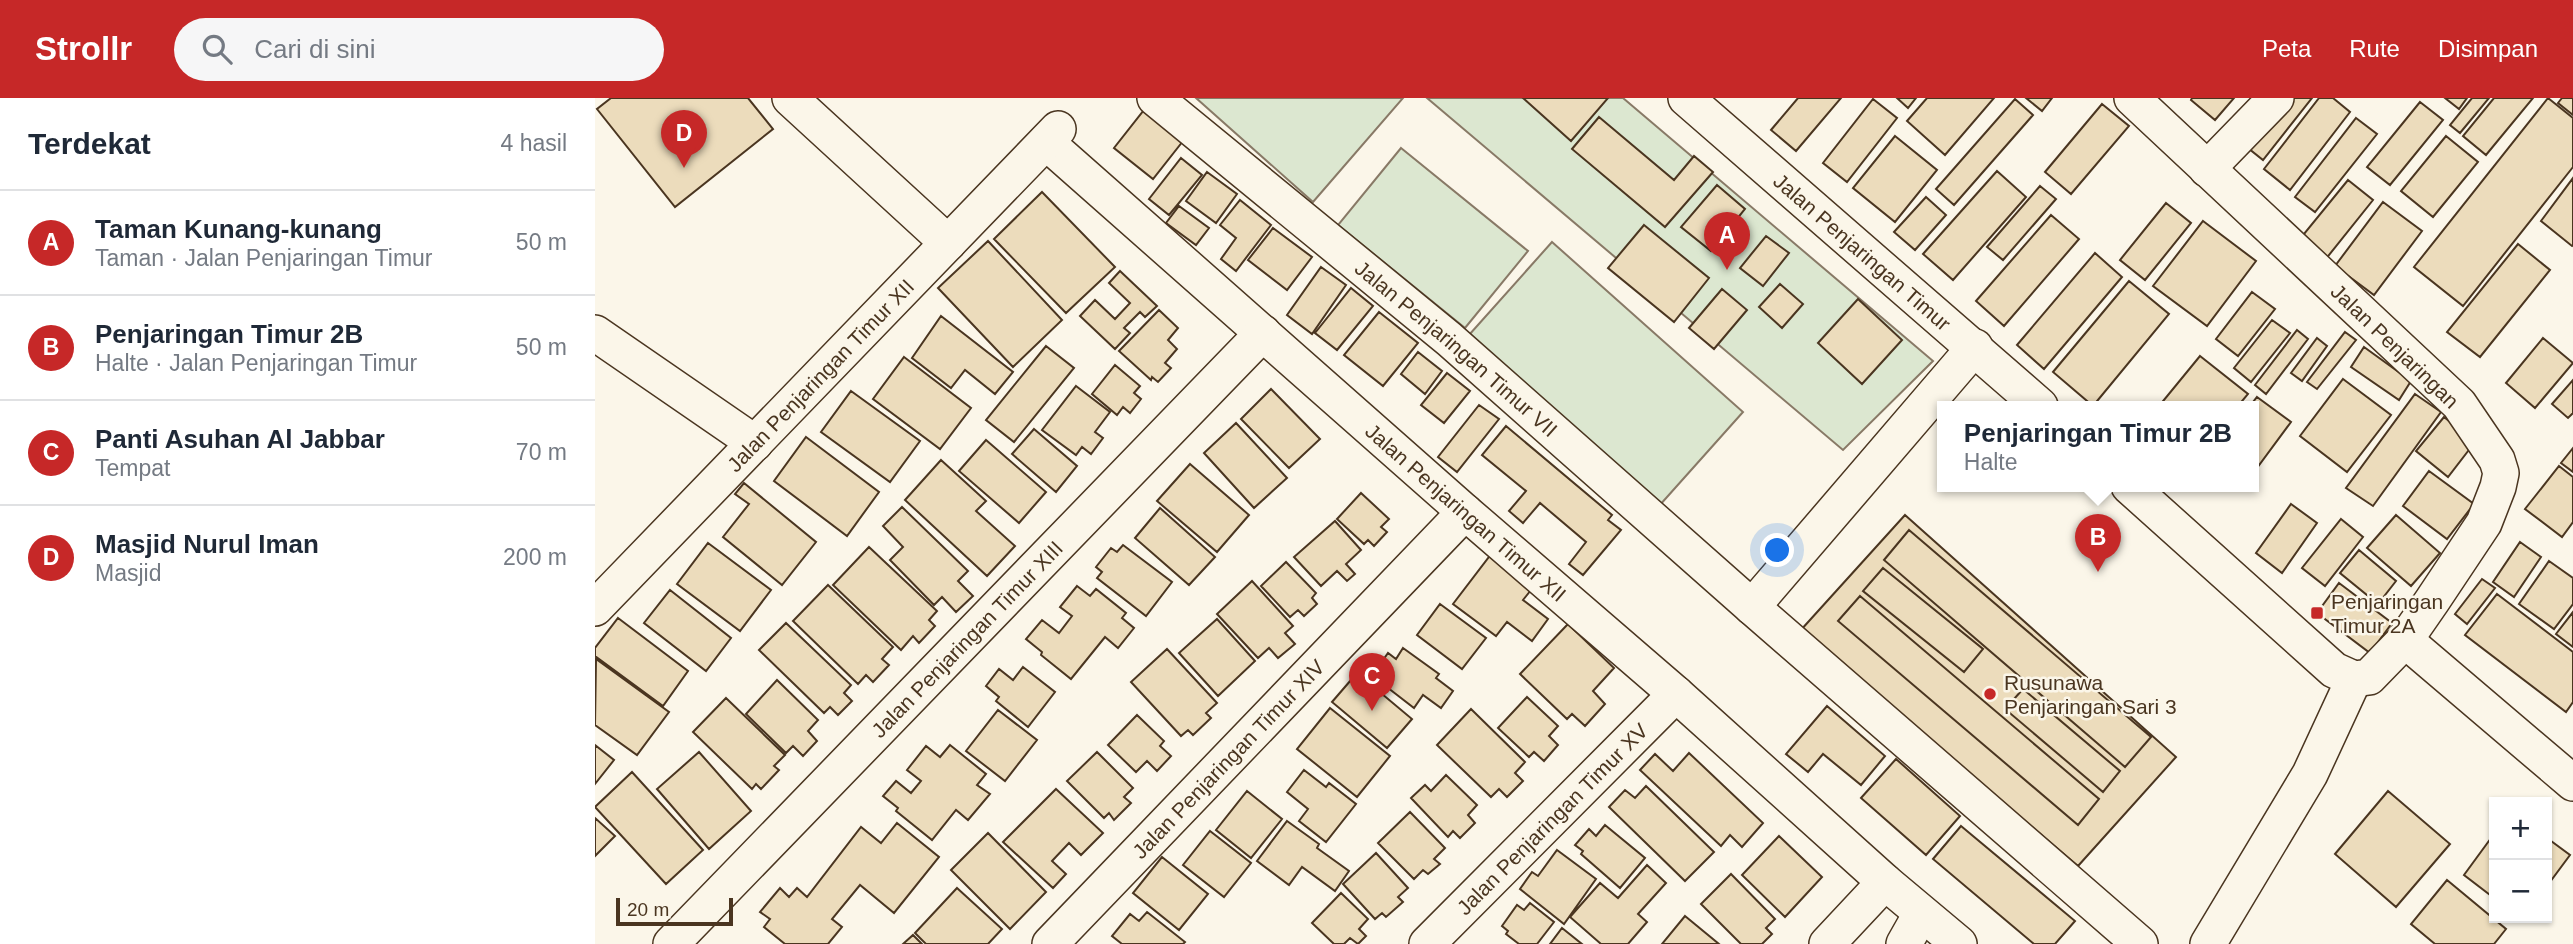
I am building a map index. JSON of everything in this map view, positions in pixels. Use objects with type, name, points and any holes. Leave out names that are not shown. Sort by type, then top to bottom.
[{"type":"street","points":[[790,98],[948,243]]},
{"type":"street","name":"Jalan Penjaringan Timur VII","points":[[1155,98],[1449,339],[2140,944]]},
{"type":"street","name":"Jalan Penjaringan Timur","points":[[1686,98],[2034,401]]},
{"type":"street","name":"Jalan Penjaringan","points":[[2132,98],[2459,404],[2497,460],[2501,473],[2484,523],[2405,640]]},
{"type":"street","points":[[2207,169],[2276,98]]},
{"type":"street","name":"Jalan Penjaringan Timur XII","points":[[595,608],[1052,135],[1263,333],[1465,512],[1677,694],[1921,914],[1959,944]]},
{"type":"street","points":[[595,333],[755,443]]},
{"type":"street","name":"Jalan Penjaringan Timur XIII","points":[[671,944],[1263,333]]},
{"type":"street","points":[[1752,607],[1975,347]]},
{"type":"street","points":[[2136,492],[2334,670],[2354,679],[2369,677],[2405,640],[2573,783]]},
{"type":"street","name":"Jalan Penjaringan Timur XIV","points":[[1050,944],[1465,512]]},
{"type":"street","points":[[2208,944],[2310,774],[2354,679]]},
{"type":"street","name":"Jalan Penjaringan Timur XV","points":[[1427,944],[1677,694]]},
{"type":"street","points":[[1827,944],[1885,882]]},
{"type":"street","points":[[1904,944],[1921,914]]},
{"type":"green space","points":[[1196,98],[1403,98],[1313,202]]},
{"type":"green space","points":[[1427,98],[1623,98],[1933,361],[1843,450]]},
{"type":"green space","points":[[1401,148],[1528,251],[1465,328],[1338,225]]},
{"type":"green space","points":[[1552,242],[1743,412],[1659,506],[1469,335]]},
{"type":"building","points":[[611,98],[748,98],[773,129],[675,207],[597,109]]},
{"type":"building","points":[[1523,98],[1608,98],[1571,141]]},
{"type":"building","points":[[1798,98],[1841,98],[1796,151],[1771,130]]},
{"type":"building","points":[[1897,98],[1916,98],[1908,108]]},
{"type":"building","points":[[1927,98],[1994,98],[1945,155],[1907,121]]},
{"type":"building","points":[[2026,98],[2052,98],[2042,111]]},
{"type":"building","points":[[2234,98],[2215,120],[2191,100]]},
{"type":"building","points":[[2290,98],[2312,98],[2263,160],[2248,148]]},
{"type":"building","points":[[2319,98],[2333,98],[2350,112],[2290,190],[2264,169]]},
{"type":"building","points":[[2445,98],[2467,98],[2459,109]]},
{"type":"building","points":[[2472,98],[2489,98],[2460,133],[2450,125]]},
{"type":"building","points":[[2494,98],[2533,98],[2486,155],[2463,136]]},
{"type":"building","points":[[2548,98],[2573,118],[2573,167],[2463,306],[2414,267]]},
{"type":"building","points":[[2562,98],[2573,98],[2573,115],[2558,103]]},
{"type":"building","points":[[1873,99],[1897,118],[1847,182],[1823,163]]},
{"type":"building","points":[[2015,99],[2033,115],[1954,205],[1936,189]]},
{"type":"building","points":[[2420,102],[2443,120],[2390,185],[2367,167]]},
{"type":"building","points":[[2102,104],[2129,126],[2071,194],[2045,172]]},
{"type":"building","points":[[1144,110],[1183,141],[1153,179],[1114,148]]},
{"type":"building","points":[[1599,117],[1674,180],[1694,156],[1713,172],[1665,227],[1572,149]]},
{"type":"building","points":[[2356,118],[2377,134],[2315,212],[2295,197]]},
{"type":"building","points":[[1895,136],[1937,170],[1895,222],[1853,188]]},
{"type":"building","points":[[2446,136],[2478,162],[2433,217],[2401,191]]},
{"type":"building","points":[[1181,158],[1202,175],[1169,215],[1149,199]]},
{"type":"building","points":[[1997,171],[2026,197],[1953,280],[1923,254]]},
{"type":"building","points":[[1207,172],[1237,194],[1216,223],[1186,201]]},
{"type":"building","points":[[2573,178],[2573,245],[2572,246],[2541,221]]},
{"type":"building","points":[[2348,180],[2373,200],[2325,260],[2299,240]]},
{"type":"building","points":[[1717,185],[1745,209],[1711,251],[1681,227]]},
{"type":"building","points":[[2040,186],[2056,199],[2003,260],[1987,247]]},
{"type":"building","points":[[1042,192],[1115,267],[1066,313],[994,239]]},
{"type":"building","points":[[1926,197],[1946,215],[1915,250],[1894,232]]},
{"type":"building","points":[[1240,200],[1271,225],[1236,271],[1221,259],[1236,238],[1220,225]]},
{"type":"building","points":[[2383,202],[2422,231],[2374,295],[2335,266]]},
{"type":"building","points":[[2166,203],[2191,223],[2145,280],[2120,260]]},
{"type":"building","points":[[1179,206],[1209,228],[1196,245],[1166,223]]},
{"type":"building","points":[[2051,215],[2079,239],[2004,326],[1976,301]]},
{"type":"building","points":[[2203,221],[2256,261],[2207,326],[2153,286]]},
{"type":"building","points":[[1644,225],[1709,278],[1674,322],[1608,268]]},
{"type":"building","points":[[1273,228],[1312,257],[1287,290],[1248,260]]},
{"type":"building","points":[[1766,236],[1789,253],[1763,286],[1740,268]]},
{"type":"building","points":[[988,241],[1062,320],[1013,367],[938,288]]},
{"type":"building","points":[[2518,244],[2550,270],[2480,357],[2447,332]]},
{"type":"building","points":[[2095,253],[2122,277],[2044,369],[2017,345]]},
{"type":"building","points":[[1321,267],[1346,285],[1312,334],[1287,315]]},
{"type":"building","points":[[1120,271],[1157,306],[1145,317],[1140,312],[1124,328],[1130,333],[1115,349],[1080,316],[1095,300],[1115,319],[1130,303],[1109,283]]},
{"type":"building","points":[[2129,281],[2169,314],[2097,401],[2087,401],[2053,372]]},
{"type":"building","points":[[1780,284],[1803,304],[1782,328],[1759,307]]},
{"type":"building","points":[[1351,288],[1373,306],[1337,350],[1315,333]]},
{"type":"building","points":[[1722,289],[1747,310],[1714,349],[1689,328]]},
{"type":"building","points":[[2252,292],[2275,309],[2238,356],[2216,339]]},
{"type":"building","points":[[1858,299],[1902,340],[1862,384],[1818,343]]},
{"type":"building","points":[[1159,310],[1178,328],[1168,340],[1177,349],[1165,363],[1171,368],[1158,382],[1152,377],[1151,380],[1119,351]]},
{"type":"building","points":[[1379,312],[1418,343],[1383,386],[1344,355]]},
{"type":"building","points":[[941,316],[1013,372],[995,394],[965,370],[951,388],[912,358]]},
{"type":"building","points":[[2272,320],[2290,333],[2251,382],[2234,368]]},
{"type":"building","points":[[2297,330],[2308,339],[2266,394],[2255,385]]},
{"type":"building","points":[[2345,332],[2356,340],[2317,389],[2307,382]]},
{"type":"building","points":[[2317,338],[2327,346],[2302,381],[2291,373]]},
{"type":"building","points":[[2543,338],[2573,363],[2535,408],[2506,383]]},
{"type":"building","points":[[1046,346],[1074,368],[1014,442],[986,420]]},
{"type":"building","points":[[2364,347],[2411,381],[2399,400],[2351,367]]},
{"type":"building","points":[[1418,352],[1442,371],[1425,394],[1401,374]]},
{"type":"building","points":[[2200,356],[2248,394],[2242,401],[2163,401]]},
{"type":"building","points":[[904,357],[971,408],[940,449],[873,399]]},
{"type":"building","points":[[1115,365],[1140,386],[1134,393],[1141,399],[1130,413],[1123,407],[1117,415],[1092,394]]},
{"type":"building","points":[[1447,373],[1470,391],[1444,423],[1421,405]]},
{"type":"building","points":[[2343,379],[2391,415],[2347,472],[2300,436]]},
{"type":"building","points":[[2573,380],[2573,413],[2568,418],[2552,404]]},
{"type":"building","points":[[1076,386],[1110,412],[1095,432],[1103,438],[1091,454],[1082,447],[1076,455],[1042,430]]},
{"type":"building","points":[[1271,389],[1320,439],[1289,468],[1241,419]]},
{"type":"building","points":[[851,391],[920,441],[890,482],[821,432]]},
{"type":"building","points":[[2415,394],[2441,412],[2373,506],[2346,488]]},
{"type":"building","points":[[2257,397],[2291,422],[2259,465],[2259,401],[2254,401]]},
{"type":"building","points":[[1479,405],[1499,419],[1457,472],[1438,457]]},
{"type":"building","points":[[2444,417],[2475,442],[2448,477],[2416,451]]},
{"type":"building","points":[[1236,423],[1287,478],[1254,508],[1204,453]]},
{"type":"building","points":[[1506,426],[1612,515],[1608,520],[1621,530],[1583,575],[1569,564],[1586,542],[1540,503],[1523,523],[1509,511],[1526,491],[1482,455]]},
{"type":"building","points":[[1034,429],[1077,466],[1056,492],[1012,454]]},
{"type":"building","points":[[806,437],[879,492],[847,536],[774,481]]},
{"type":"building","points":[[986,440],[1046,492],[1019,523],[959,471]]},
{"type":"building","points":[[2573,448],[2573,472],[2561,463]]},
{"type":"building","points":[[941,460],[986,501],[976,511],[1015,546],[987,576],[905,500]]},
{"type":"building","points":[[1190,464],[1249,515],[1217,552],[1157,501]]},
{"type":"building","points":[[2559,466],[2573,477],[2573,522],[2562,537],[2525,509]]},
{"type":"building","points":[[2429,471],[2474,504],[2447,539],[2403,506]]},
{"type":"building","points":[[744,483],[816,542],[782,585],[723,537],[749,504],[735,494]]},
{"type":"building","points":[[1361,493],[1389,519],[1381,527],[1387,532],[1374,546],[1368,540],[1364,544],[1337,519]]},
{"type":"building","points":[[2291,504],[2317,523],[2282,573],[2256,553]]},
{"type":"building","points":[[902,507],[968,571],[958,581],[973,596],[956,612],[942,597],[934,605],[890,560],[903,547],[883,526]]},
{"type":"building","points":[[1160,508],[1215,557],[1189,585],[1135,538]]},
{"type":"building","name":"Rusunawa Penjaringan Sari 3","points":[[1905,515],[2176,757],[2078,866],[1800,631]]},
{"type":"building","points":[[2396,515],[2440,553],[2411,586],[2367,548]]},
{"type":"building","points":[[2341,519],[2363,537],[2325,586],[2302,568]]},
{"type":"building","points":[[1335,521],[1361,550],[1346,564],[1355,574],[1347,581],[1337,571],[1321,586],[1294,557]]},
{"type":"building","points":[[1909,530],[2151,737],[2125,767],[1884,560]]},
{"type":"building","points":[[2520,542],[2541,557],[2514,597],[2493,582]]},
{"type":"building","points":[[708,543],[771,590],[740,631],[677,584]]},
{"type":"building","points":[[1123,545],[1172,582],[1146,616],[1097,578],[1102,572],[1096,567],[1111,548],[1117,552]]},
{"type":"building","points":[[869,547],[937,611],[929,620],[935,626],[919,643],[913,636],[901,650],[833,585]]},
{"type":"building","points":[[2359,550],[2396,581],[2378,604],[2340,573]]},
{"type":"building","points":[[1492,553],[1535,585],[1523,600],[1548,619],[1532,641],[1507,622],[1496,636],[1453,604]]},
{"type":"building","points":[[2549,561],[2573,578],[2573,604],[2554,629],[2519,604]]},
{"type":"building","points":[[1286,562],[1316,593],[1312,598],[1317,604],[1304,616],[1298,610],[1290,617],[1261,586]]},
{"type":"building","points":[[1883,568],[1983,649],[1964,672],[1863,591]]},
{"type":"building","points":[[2482,579],[2495,588],[2467,624],[2455,614]]},
{"type":"building","points":[[1252,581],[1293,626],[1285,633],[1295,644],[1278,658],[1269,648],[1258,658],[1217,614]]},
{"type":"building","points":[[2339,583],[2392,623],[2370,653],[2317,613]]},
{"type":"building","points":[[828,585],[893,647],[882,659],[889,665],[873,682],[866,675],[858,684],[793,621]]},
{"type":"building","points":[[1077,586],[1090,596],[1096,589],[1126,613],[1122,618],[1134,628],[1118,648],[1105,637],[1071,679],[1026,639],[1042,620],[1059,633],[1072,616],[1060,607]]},
{"type":"building","points":[[670,590],[731,638],[706,671],[644,623]]},
{"type":"building","points":[[2497,594],[2573,652],[2573,702],[2566,712],[2465,635]]},
{"type":"building","points":[[1860,596],[2099,799],[2078,825],[1838,621]]},
{"type":"building","points":[[1440,604],[1486,638],[1462,669],[1417,635]]},
{"type":"building","points":[[2573,612],[2573,647],[2556,634]]},
{"type":"building","points":[[618,618],[688,671],[663,706],[595,656],[595,648]]},
{"type":"building","points":[[1217,619],[1255,661],[1218,696],[1179,653]]},
{"type":"building","points":[[786,623],[851,685],[844,693],[852,701],[838,715],[830,707],[824,713],[759,650]]},
{"type":"building","points":[[1568,624],[1614,668],[1593,691],[1605,704],[1585,726],[1572,714],[1567,719],[1520,674]]},
{"type":"building","points":[[1403,648],[1439,674],[1436,678],[1453,691],[1441,708],[1423,695],[1414,708],[1379,681],[1381,679],[1374,673],[1388,653],[1396,659]]},
{"type":"building","points":[[1167,649],[1217,703],[1206,713],[1211,718],[1193,735],[1188,730],[1181,736],[1131,682]]},
{"type":"building","points":[[596,659],[669,712],[637,755],[595,725]]},
{"type":"building","points":[[1023,667],[1055,692],[1028,727],[996,701],[999,697],[986,686],[999,669],[1013,680]]},
{"type":"building","points":[[1357,673],[1412,719],[1387,748],[1332,702]]},
{"type":"building","points":[[777,680],[818,720],[808,731],[817,741],[803,756],[793,746],[786,753],[746,714]]},
{"type":"building","points":[[2023,689],[2120,771],[2103,792],[2005,709]]},
{"type":"building","points":[[1527,697],[1558,726],[1549,736],[1558,745],[1544,761],[1534,752],[1529,757],[1498,728]]},
{"type":"building","points":[[726,698],[785,755],[774,766],[779,770],[761,789],[756,784],[752,789],[693,732]]},
{"type":"building","points":[[1827,706],[1885,756],[1861,785],[1823,754],[1808,772],[1786,754]]},
{"type":"building","points":[[1330,708],[1390,756],[1357,797],[1297,749]]},
{"type":"building","points":[[1471,709],[1525,762],[1515,773],[1523,781],[1507,797],[1499,789],[1491,797],[1437,745]]},
{"type":"building","points":[[998,710],[1037,740],[1005,781],[966,751]]},
{"type":"building","points":[[1137,715],[1164,741],[1160,746],[1171,756],[1157,771],[1147,761],[1136,772],[1108,745]]},
{"type":"building","points":[[595,745],[614,760],[595,784]]},
{"type":"building","points":[[950,745],[986,774],[977,785],[990,794],[968,820],[956,810],[932,840],[896,811],[898,808],[883,796],[896,781],[911,793],[921,781],[907,770],[926,746],[940,757]]},
{"type":"building","points":[[699,752],[751,811],[709,849],[657,789]]},
{"type":"building","points":[[1097,752],[1133,788],[1124,797],[1131,803],[1114,820],[1109,813],[1104,818],[1067,781]]},
{"type":"building","points":[[1689,753],[1763,823],[1742,847],[1730,835],[1721,846],[1640,770],[1655,754],[1673,771]]},
{"type":"building","points":[[1896,759],[1960,816],[1926,855],[1861,798]]},
{"type":"building","points":[[1304,770],[1326,787],[1329,783],[1356,804],[1326,842],[1299,821],[1308,809],[1287,792]]},
{"type":"building","points":[[632,772],[703,850],[666,884],[595,807]]},
{"type":"building","points":[[1446,775],[1477,805],[1468,815],[1475,823],[1460,838],[1453,831],[1448,837],[1411,798],[1425,785],[1431,791]]},
{"type":"building","points":[[1646,786],[1714,852],[1685,881],[1609,807],[1625,790],[1635,798]]},
{"type":"building","points":[[1056,789],[1103,833],[1081,855],[1069,843],[1052,861],[1066,874],[1053,888],[1003,842]]},
{"type":"building","points":[[1247,791],[1282,819],[1251,858],[1216,830]]},
{"type":"building","points":[[2388,791],[2450,844],[2396,907],[2335,854]]},
{"type":"building","points":[[1410,812],[1445,848],[1434,859],[1440,864],[1428,874],[1423,870],[1414,879],[1378,843]]},
{"type":"building","points":[[595,818],[615,836],[595,856]]},
{"type":"building","points":[[1287,821],[1319,844],[1317,848],[1349,871],[1335,891],[1302,867],[1289,885],[1257,861]]},
{"type":"building","points":[[897,823],[939,857],[894,913],[860,885],[832,919],[842,927],[828,944],[785,944],[764,927],[770,919],[760,912],[780,888],[789,897],[797,888],[807,897],[861,827],[881,843]]},
{"type":"building","points":[[1605,825],[1645,858],[1620,888],[1581,854],[1583,851],[1575,845],[1589,829],[1596,836]]},
{"type":"building","points":[[1961,826],[2075,921],[2055,944],[2034,944],[1933,859]]},
{"type":"building","points":[[1210,831],[1251,863],[1224,897],[1183,865]]},
{"type":"building","points":[[988,833],[1046,892],[1010,929],[951,870]]},
{"type":"building","points":[[1779,836],[1822,877],[1785,917],[1742,875]]},
{"type":"building","points":[[2489,841],[2489,894],[2464,875]]},
{"type":"building","points":[[2552,842],[2570,855],[2552,879]]},
{"type":"building","points":[[1557,850],[1596,879],[1564,924],[1520,889],[1532,872],[1538,876]]},
{"type":"building","points":[[1376,853],[1408,888],[1398,897],[1403,902],[1386,917],[1382,913],[1375,919],[1343,884]]},
{"type":"building","points":[[1162,857],[1208,894],[1179,930],[1133,893]]},
{"type":"building","points":[[1647,865],[1666,883],[1638,914],[1647,922],[1628,944],[1601,944],[1570,917],[1600,883],[1618,898]]},
{"type":"building","points":[[1731,874],[1775,919],[1766,928],[1772,934],[1762,944],[1741,944],[1701,904]]},
{"type":"building","points":[[2447,880],[2489,915],[2489,923],[2499,923],[2506,929],[2494,944],[2435,944],[2411,924]]},
{"type":"building","points":[[957,888],[1002,929],[988,944],[926,944],[915,933]]},
{"type":"building","points":[[1341,893],[1368,919],[1359,929],[1366,936],[1358,944],[1350,938],[1344,944],[1334,944],[1312,923]]},
{"type":"building","points":[[1530,903],[1554,922],[1537,944],[1519,944],[1506,934],[1508,931],[1502,926],[1517,905],[1524,910]]},
{"type":"building","points":[[1147,912],[1185,942],[1122,944],[1112,936],[1130,914],[1139,921]]},
{"type":"building","points":[[1685,916],[1719,944],[1662,944]]},
{"type":"building","points":[[1562,928],[1582,944],[1550,944]]},
{"type":"building","points":[[913,935],[922,944],[903,944]]},
{"type":"place","name":"Masjid Nurul Iman","points":[[684,168]]},
{"type":"place","name":"Taman Kunang-kunang","points":[[1727,270]]},
{"type":"place","name":"Penjaringan Timur 2B","points":[[2098,572]]},
{"type":"place","name":"Penjaringan Timur 2A","points":[[2317,613]]},
{"type":"place","name":"Rusunawa Penjaringan Sari 3","points":[[1990,694]]},
{"type":"place","name":"Panti Asuhan Al Jabbar","points":[[1372,711]]}]
